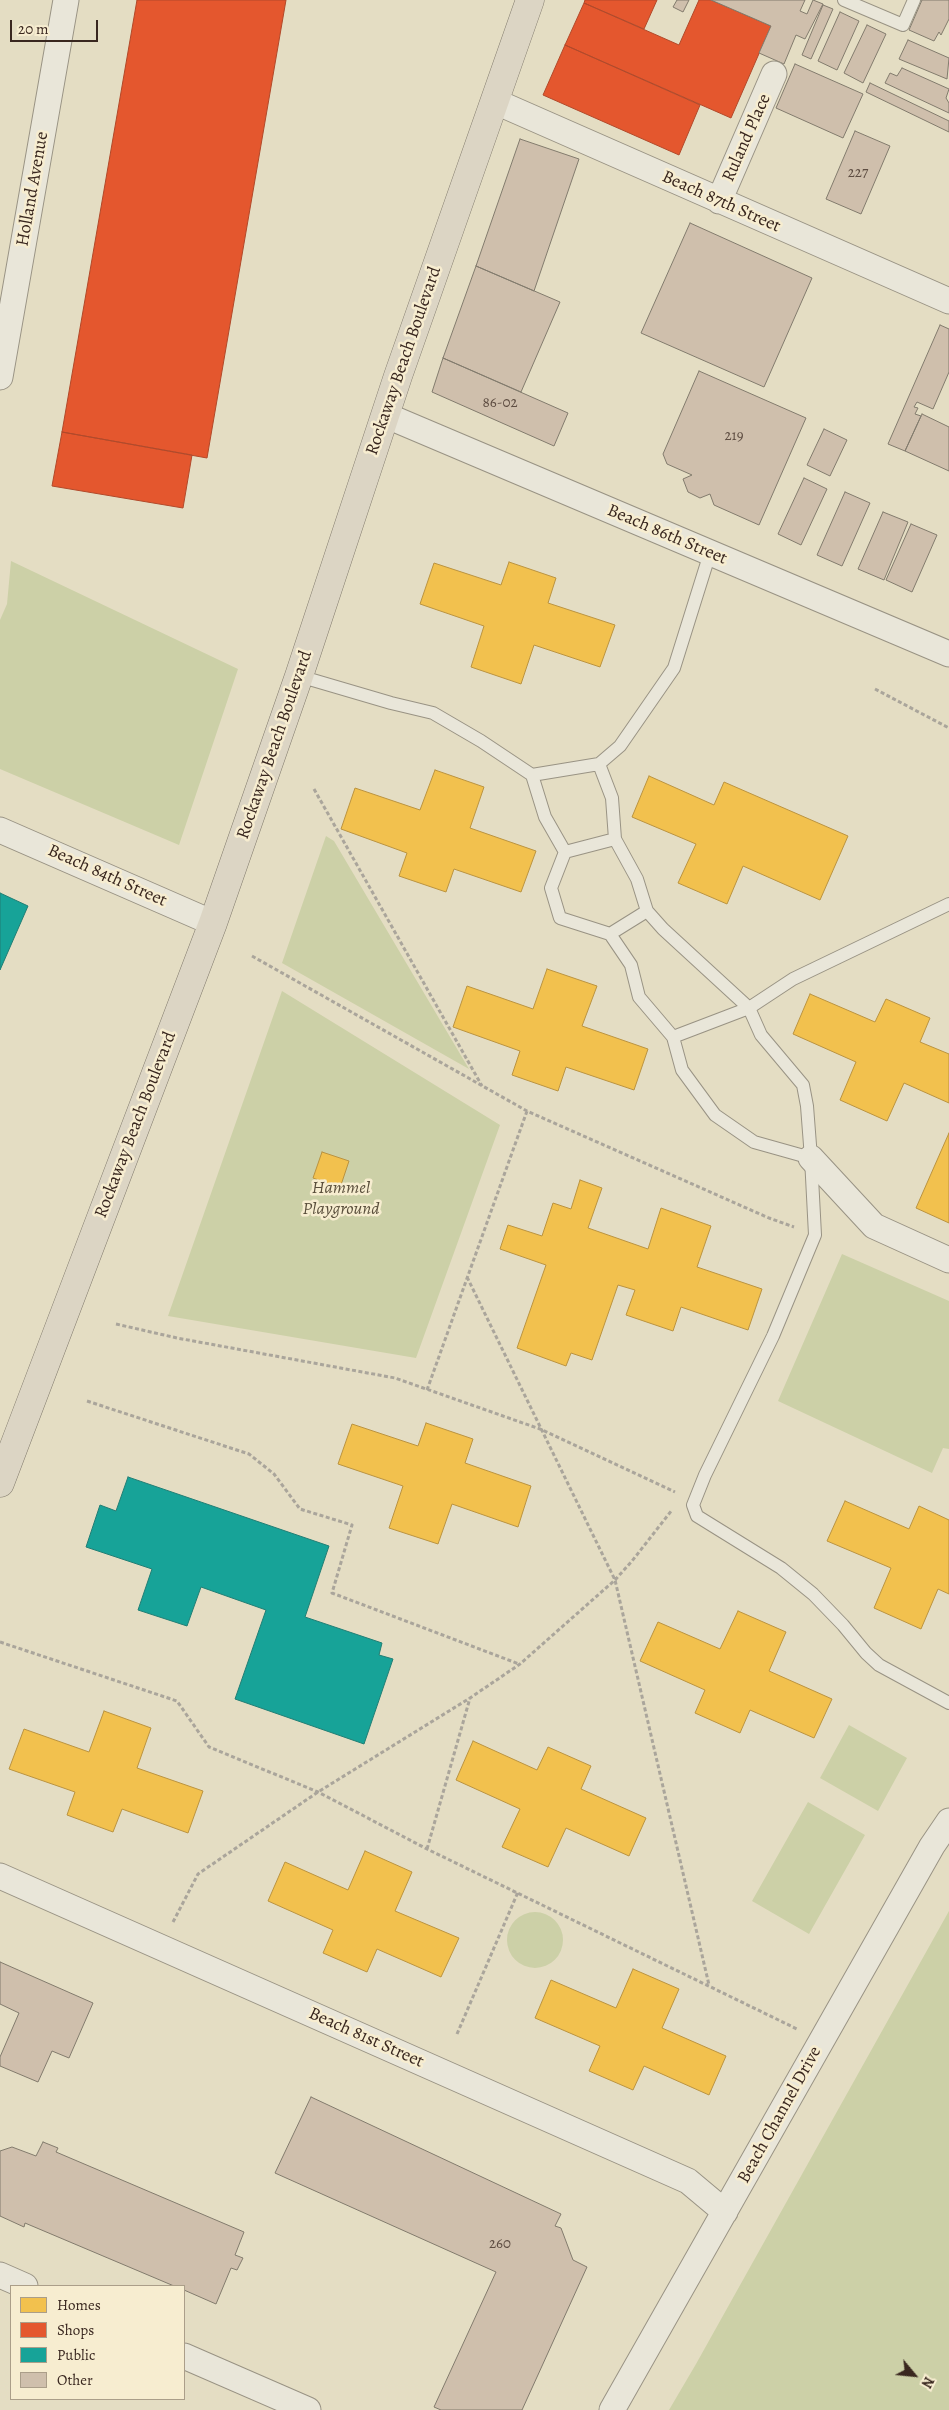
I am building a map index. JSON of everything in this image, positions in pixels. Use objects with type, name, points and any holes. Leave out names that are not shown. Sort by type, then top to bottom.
[{"type":"main road","name":"Rockaway Beach Boulevard","points":[[0,1483],[213,922],[299,676],[385,415],[530,0]]},
{"type":"street","name":"Holland Avenue","points":[[0,377],[66,0]]},
{"type":"street","name":"Ruland Place","points":[[719,201],[774,74]]},
{"type":"street","name":"Beach 87th Street","points":[[494,101],[949,301]]},
{"type":"street","name":"Beach 86th Street","points":[[385,415],[949,654]]},
{"type":"street","name":"Beach 84th Street","points":[[0,830],[213,922]]},
{"type":"street","points":[[810,1158],[874,1226],[949,1260]]},
{"type":"street","name":"Beach Channel Drive","points":[[612,2410],[932,1846],[949,1821]]},
{"type":"street","name":"Beach 81st Street","points":[[0,1876],[688,2180],[725,2212]]},
{"type":"street","points":[[0,2276],[22,2285]]},
{"type":"street","points":[[185,2356],[308,2410]]},
{"type":"lane","points":[[844,0],[903,25],[914,0]]},
{"type":"lane","points":[[532,775],[599,764],[620,746],[674,668],[710,553]]},
{"type":"lane","points":[[299,676],[391,703],[433,713],[481,741],[532,775],[545,817],[565,852]]},
{"type":"lane","points":[[599,764],[612,798],[615,839],[637,879],[646,911],[749,1008],[761,1035],[803,1085],[815,1235],[773,1336],[696,1493],[693,1505],[697,1516],[780,1568],[813,1594],[879,1665],[949,1703]]},
{"type":"lane","points":[[565,852],[615,839]]},
{"type":"lane","points":[[565,852],[551,888],[560,918],[610,934],[631,964],[639,997],[673,1037],[682,1070],[715,1116],[754,1142],[810,1158]]},
{"type":"lane","points":[[673,1037],[749,1008],[793,979],[949,904]]},
{"type":"lane","points":[[610,934],[646,911]]},
{"type":"path","points":[[875,689],[949,728]]},
{"type":"path","points":[[314,789],[482,1086]]},
{"type":"path","points":[[252,956],[527,1111],[798,1229]]},
{"type":"path","points":[[428,1390],[527,1111]]},
{"type":"path","points":[[467,1277],[615,1580],[710,1986]]},
{"type":"path","points":[[116,1324],[177,1338],[395,1378],[540,1429],[682,1496]]},
{"type":"path","points":[[87,1401],[249,1454],[274,1474],[300,1509],[352,1525],[332,1593],[520,1664]]},
{"type":"path","points":[[161,1946],[198,1874],[318,1792],[470,1698],[520,1664],[615,1580],[632,1562],[677,1503]]},
{"type":"path","points":[[0,1642],[177,1701],[209,1747],[318,1792],[427,1848],[822,2041]]},
{"type":"path","points":[[427,1848],[470,1698]]},
{"type":"path","points":[[458,2034],[518,1892]]},
{"type":"green space","points":[[11,561],[238,669],[179,845],[0,769],[0,620],[7,604]]},
{"type":"green space","points":[[326,836],[334,841],[469,1069],[282,963]]},
{"type":"green space","name":"Hammel Playground","points":[[282,991],[500,1125],[416,1358],[168,1316]]},
{"type":"green space","points":[[842,1254],[949,1301],[949,1449],[943,1448],[932,1473],[778,1401]]},
{"type":"green space","points":[[849,1725],[907,1758],[878,1811],[820,1778]]},
{"type":"green space","points":[[808,1802],[865,1835],[809,1934],[752,1901]]},
{"type":"green space","points":[[949,1911],[949,2410],[669,2410],[696,2364]]},
{"type":"green space","points":[[529,1912],[541,1912],[551,1916],[559,1924],[563,1940],[559,1956],[551,1964],[541,1968],[529,1968],[519,1964],[511,1956],[507,1946],[507,1934],[511,1924],[519,1916]]},
{"type":"building: Homes","points":[[509,562],[556,578],[548,603],[615,625],[600,667],[534,645],[521,684],[471,667],[484,626],[420,604],[434,563],[501,585]]},
{"type":"building: Homes","points":[[435,770],[484,787],[470,828],[536,851],[521,892],[454,869],[446,892],[399,876],[407,853],[341,829],[355,788],[420,810]]},
{"type":"building: Homes","points":[[649,776],[714,805],[724,782],[848,836],[820,900],[743,866],[727,904],[678,883],[696,844],[632,817]]},
{"type":"building: Homes","points":[[547,969],[597,986],[582,1026],[648,1049],[634,1090],[566,1067],[558,1091],[512,1075],[520,1051],[453,1027],[467,986],[533,1009]]},
{"type":"building: Homes","points":[[810,994],[875,1022],[886,999],[930,1018],[920,1042],[949,1054],[949,1103],[904,1083],[887,1121],[840,1100],[856,1062],[793,1034]]},
{"type":"building: Homes","points":[[949,1133],[949,1223],[916,1208]]},
{"type":"building: Homes","points":[[322,1152],[349,1161],[340,1188],[313,1178]]},
{"type":"building: Homes","points":[[580,1180],[602,1188],[588,1228],[648,1249],[661,1208],[711,1226],[697,1267],[762,1289],[748,1330],[681,1307],[673,1331],[626,1315],[635,1290],[618,1285],[592,1360],[571,1353],[566,1366],[517,1348],[546,1265],[500,1249],[508,1225],[542,1236],[553,1203],[571,1209]]},
{"type":"building: Homes","points":[[426,1423],[473,1439],[465,1463],[531,1486],[518,1527],[452,1504],[438,1544],[389,1528],[403,1486],[338,1464],[352,1424],[418,1446]]},
{"type":"building: Homes","points":[[845,1501],[909,1529],[919,1506],[949,1520],[949,1594],[938,1589],[921,1629],[874,1608],[891,1568],[827,1541]]},
{"type":"building: Homes","points":[[738,1611],[786,1632],[769,1671],[832,1699],[814,1738],[750,1710],[740,1733],[695,1713],[705,1690],[640,1661],[658,1622],[720,1649]]},
{"type":"building: Homes","points":[[104,1711],[151,1728],[137,1768],[203,1791],[188,1833],[122,1809],[113,1832],[67,1815],[75,1792],[9,1769],[24,1729],[89,1752]]},
{"type":"building: Homes","points":[[473,1741],[537,1770],[548,1747],[591,1766],[581,1789],[646,1818],[629,1856],[566,1828],[548,1867],[502,1847],[520,1809],[456,1780]]},
{"type":"building: Homes","points":[[365,1851],[412,1872],[395,1911],[459,1938],[441,1977],[377,1949],[367,1972],[323,1953],[333,1930],[268,1901],[285,1862],[348,1890]]},
{"type":"building: Homes","points":[[633,1969],[679,1989],[662,2028],[726,2056],[709,2095],[644,2066],[633,2090],[589,2071],[600,2046],[535,2018],[551,1980],[616,2008]]},
{"type":"building: Shops","points":[[137,0],[286,0],[207,458],[62,432]]},
{"type":"building: Shops","points":[[585,0],[657,0],[644,29],[584,3]]},
{"type":"building: Shops","points":[[699,0],[711,0],[771,26],[731,118],[565,45],[584,3],[679,45]]},
{"type":"building: Shops","points":[[565,45],[700,105],[679,155],[543,95]]},
{"type":"building: Shops","points":[[62,432],[192,455],[183,508],[52,486]]},
{"type":"building: Public","points":[[0,893],[28,906],[0,970]]},
{"type":"building: Public","points":[[128,1477],[329,1546],[305,1617],[382,1643],[379,1655],[393,1659],[364,1744],[235,1699],[266,1610],[201,1587],[187,1626],[138,1610],[152,1569],[86,1547],[100,1505],[116,1511]]},
{"type":"building: Other","points":[[677,0],[689,0],[683,12],[673,7]]},
{"type":"building: Other","points":[[711,0],[805,0],[800,11],[807,14],[813,0],[823,4],[805,39],[796,35],[784,64],[759,53],[771,26]]},
{"type":"building: Other","points":[[922,0],[949,0],[949,19],[941,35],[939,32],[934,41],[909,30]]},
{"type":"building: Other","points":[[823,5],[833,9],[811,59],[802,55]]},
{"type":"building: Other","points":[[840,12],[859,21],[837,70],[818,61]]},
{"type":"building: Other","points":[[867,25],[886,34],[863,83],[844,73]]},
{"type":"building: Other","points":[[908,40],[949,58],[947,79],[899,59]]},
{"type":"building: Other","points":[[795,64],[863,94],[843,138],[776,108]]},
{"type":"building: Other","points":[[902,68],[949,89],[946,98],[949,103],[949,113],[885,83],[890,73],[897,76]]},
{"type":"building: Other","points":[[870,83],[949,121],[949,132],[866,92]]},
{"type":"building: Other","points":[[855,131],[890,146],[861,214],[826,199]]},
{"type":"building: Other","points":[[520,139],[579,159],[534,291],[476,266]]},
{"type":"building: Other","points":[[690,223],[812,278],[764,387],[641,333]]},
{"type":"building: Other","points":[[476,266],[560,302],[521,392],[443,358]]},
{"type":"building: Other","points":[[940,325],[949,329],[949,372],[933,409],[917,402],[914,407],[918,408],[915,414],[921,416],[905,451],[888,444]]},
{"type":"building: Other","points":[[443,358],[568,413],[554,446],[432,392]]},
{"type":"building: Other","points":[[699,371],[806,418],[759,525],[714,505],[710,494],[700,498],[688,492],[683,479],[692,475],[667,464],[663,454]]},
{"type":"building: Other","points":[[922,414],[949,427],[949,471],[905,451]]},
{"type":"building: Other","points":[[824,429],[847,440],[830,476],[807,465]]},
{"type":"building: Other","points":[[804,478],[827,489],[801,545],[778,534]]},
{"type":"building: Other","points":[[845,492],[870,503],[842,566],[817,555]]},
{"type":"building: Other","points":[[883,512],[908,522],[884,580],[858,569]]},
{"type":"building: Other","points":[[911,524],[937,535],[912,592],[886,580]]},
{"type":"building: Other","points":[[0,1962],[93,2003],[69,2058],[52,2051],[38,2082],[0,2066],[0,2057],[19,2013],[0,2004]]},
{"type":"building: Other","points":[[311,2097],[561,2214],[555,2226],[561,2228],[573,2260],[587,2267],[522,2410],[441,2410],[434,2407],[496,2272],[275,2173]]},
{"type":"building: Other","points":[[43,2142],[58,2148],[56,2152],[244,2232],[235,2255],[243,2258],[237,2270],[231,2268],[216,2304],[185,2290],[185,2285],[172,2285],[25,2223],[24,2227],[0,2216],[0,2151],[12,2147],[36,2156]]}]
